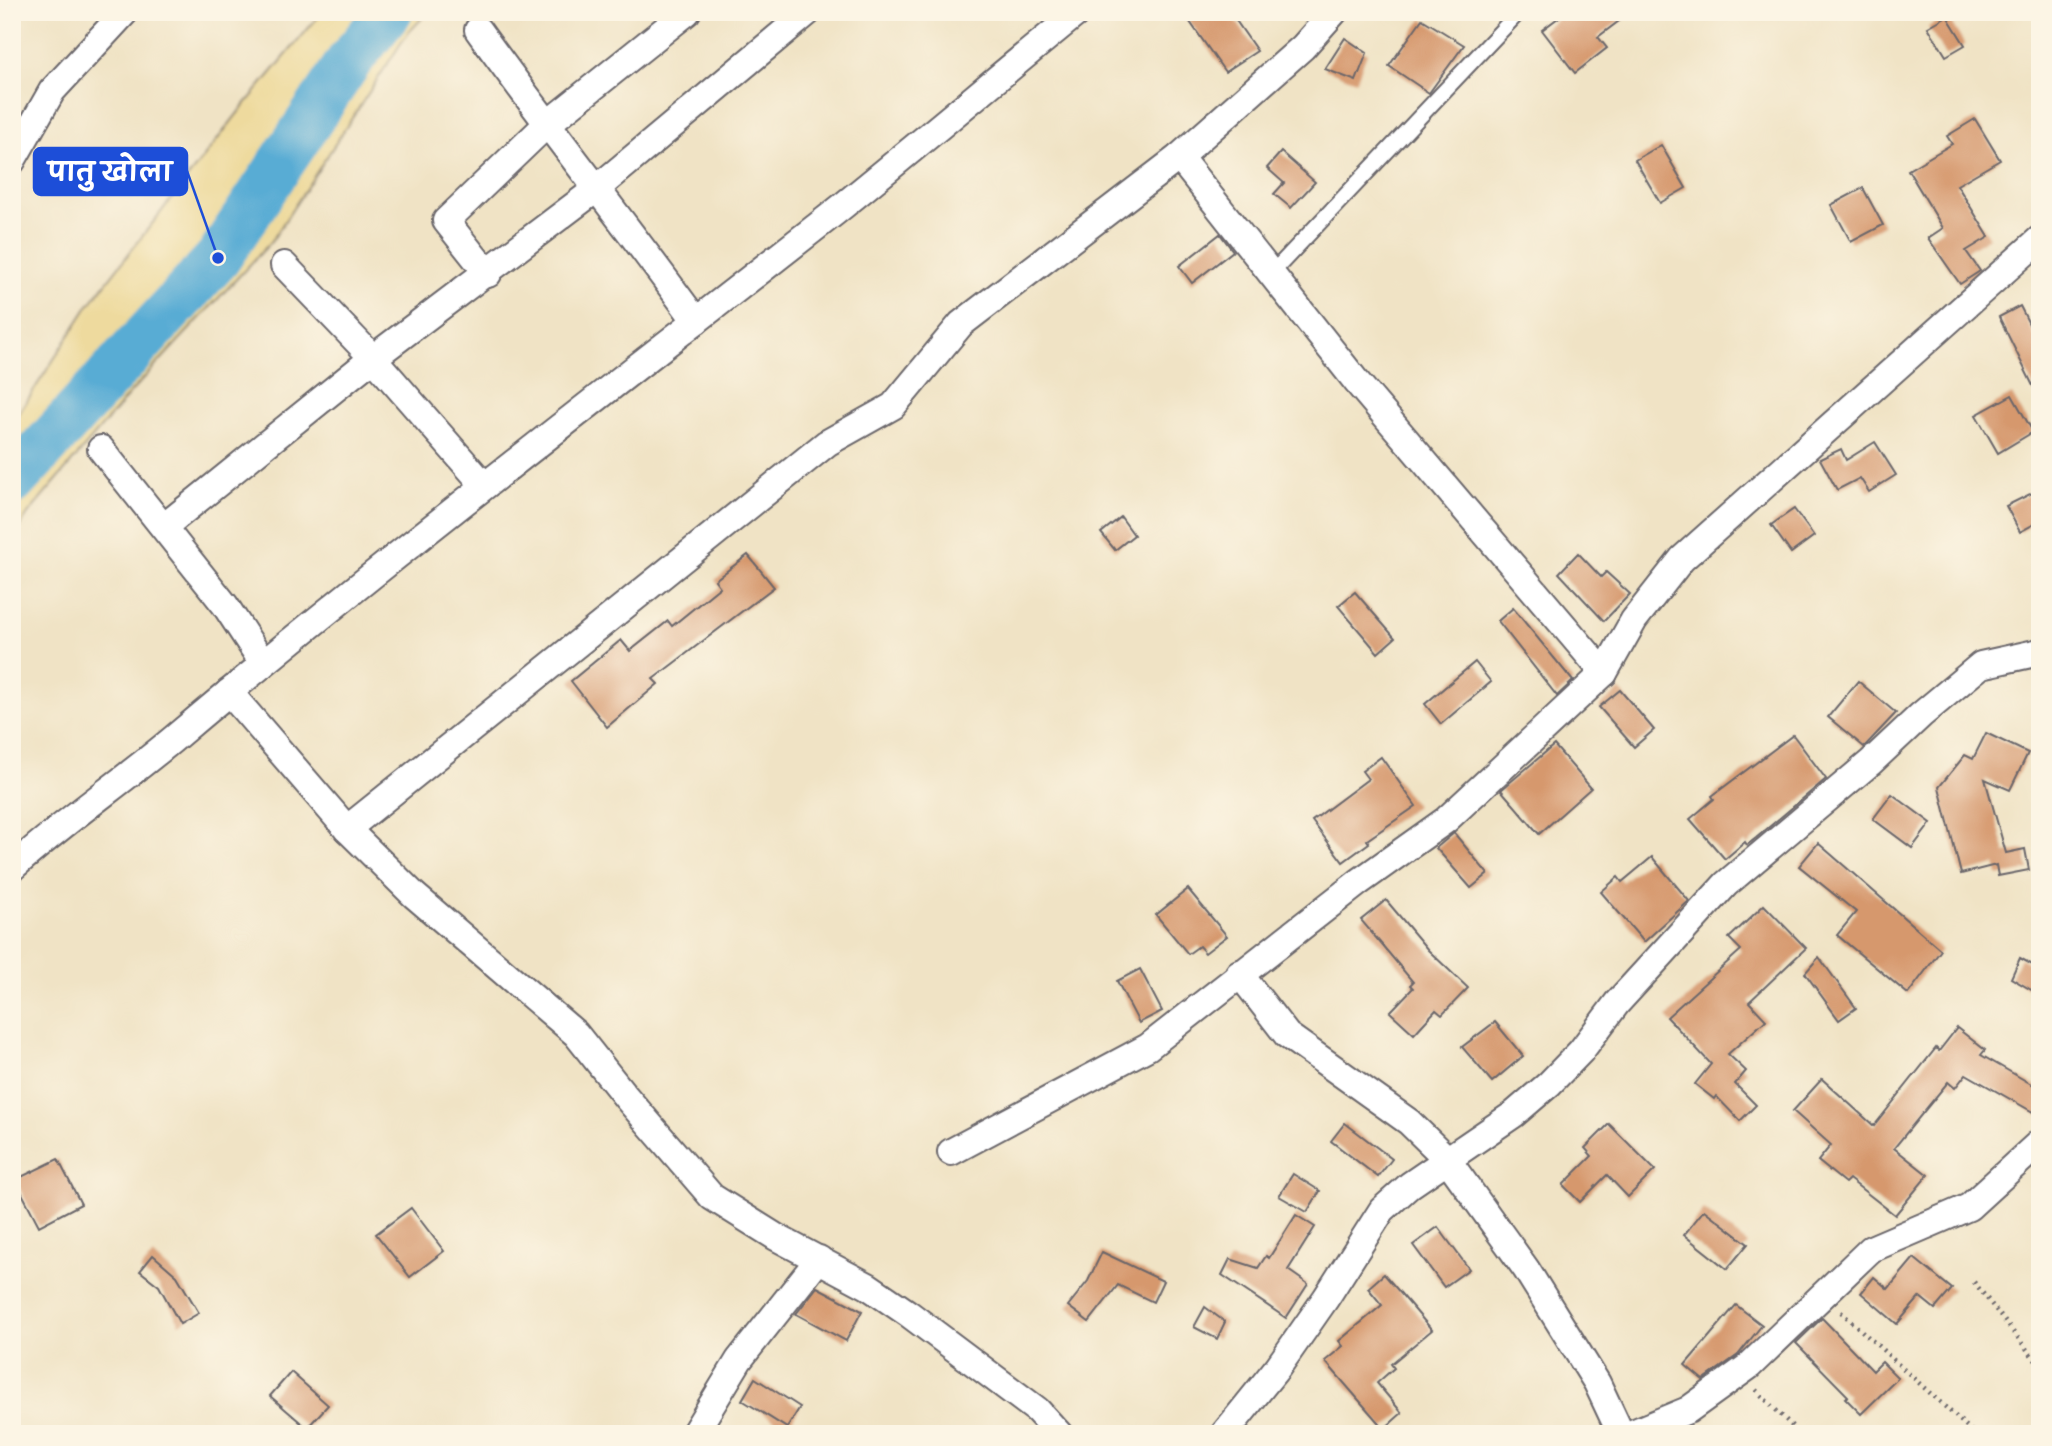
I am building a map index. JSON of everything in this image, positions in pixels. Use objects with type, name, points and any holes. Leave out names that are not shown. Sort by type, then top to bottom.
[{"type":"street","points":[[12,161],[52,91],[125,12]]},
{"type":"street","points":[[488,274],[446,220],[546,125],[687,12]]},
{"type":"street","points":[[165,526],[373,358],[488,274],[595,190],[808,12]]},
{"type":"street","points":[[12,868],[41,842],[140,768],[263,663],[483,484],[837,210],[1078,12]]},
{"type":"street","points":[[347,829],[816,451],[893,406],[961,324],[1179,157],[1303,47],[1334,12]]},
{"type":"street","points":[[478,30],[546,125],[595,190],[636,238],[696,321]]},
{"type":"street","points":[[1179,157],[1356,381],[1604,673]]},
{"type":"street","points":[[951,1153],[1148,1047],[1359,881],[1446,820],[1502,764],[1604,673],[1634,620],[1682,559],[2040,239]]},
{"type":"street","points":[[284,265],[373,358],[483,484]]},
{"type":"street","points":[[101,449],[165,526],[225,605],[263,663]]},
{"type":"street","points":[[1224,1434],[1279,1367],[1381,1210],[1410,1185],[1514,1114],[1549,1084],[1581,1051],[1617,1003],[1726,884],[1871,762],[1920,715],[1981,665],[2040,652]]},
{"type":"street","points":[[229,692],[347,829],[414,895],[576,1034],[712,1197],[909,1314],[1037,1410],[1059,1434]]},
{"type":"street","points":[[1240,974],[1287,1035],[1409,1122],[1447,1159],[1526,1269],[1597,1383],[1621,1434]]},
{"type":"street","points":[[1630,1434],[1688,1410],[1749,1366],[1871,1249],[1969,1207],[2040,1143]]},
{"type":"street","points":[[694,1434],[739,1360],[819,1259]]},
{"type":"lane","points":[[1270,275],[1518,12]]},
{"type":"path","points":[[1973,1282],[2040,1366]]},
{"type":"path","points":[[1823,1297],[1975,1434]]},
{"type":"path","points":[[1750,1385],[1800,1434]]},
{"type":"sand","points":[[322,12],[428,12],[407,34],[271,242],[131,392],[28,514],[12,540],[12,424],[89,305],[238,113]]},
{"type":"building","points":[[1183,12],[1230,12],[1257,51],[1225,72]]},
{"type":"building","points":[[1566,12],[1631,12],[1598,37],[1607,48],[1575,73],[1542,30]]},
{"type":"building","points":[[1947,16],[1965,45],[1946,56],[1928,27]]},
{"type":"building","points":[[1422,19],[1464,45],[1429,93],[1389,66]]},
{"type":"building","points":[[1345,38],[1367,53],[1356,81],[1325,69]]},
{"type":"building","points":[[1975,119],[2000,160],[1957,185],[1989,237],[1966,251],[1980,271],[1960,284],[1928,238],[1943,228],[1908,170],[1952,144],[1947,136]]},
{"type":"building","points":[[1661,145],[1686,188],[1660,203],[1635,160]]},
{"type":"building","points":[[1281,152],[1315,182],[1291,208],[1274,194],[1284,183],[1267,168]]},
{"type":"building","points":[[1863,188],[1883,225],[1851,242],[1831,205]]},
{"type":"building","points":[[1220,234],[1233,251],[1192,283],[1179,266]]},
{"type":"building","points":[[2020,306],[2040,346],[2040,400],[1999,317]]},
{"type":"building","points":[[2012,395],[2033,432],[1998,453],[1976,415]]},
{"type":"building","points":[[1875,442],[1896,475],[1869,492],[1860,478],[1837,490],[1820,459],[1841,449],[1846,460]]},
{"type":"building","points":[[2040,489],[2040,521],[2020,532],[2006,506]]},
{"type":"building","points":[[1794,509],[1814,536],[1791,553],[1771,525]]},
{"type":"building","points":[[1121,517],[1134,535],[1115,550],[1101,533]]},
{"type":"building","points":[[1578,553],[1601,577],[1606,572],[1630,594],[1604,621],[1559,573]]},
{"type":"building","points":[[748,555],[774,587],[653,679],[658,684],[607,727],[571,681],[621,640],[630,651],[668,621],[672,626],[720,587],[715,580]]},
{"type":"building","points":[[1355,592],[1395,638],[1378,653],[1338,606]]},
{"type":"building","points":[[1513,608],[1573,681],[1557,696],[1498,621]]},
{"type":"building","points":[[1475,662],[1491,682],[1441,724],[1425,704]]},
{"type":"building","points":[[1858,681],[1896,713],[1864,747],[1828,717]]},
{"type":"building","points":[[1620,690],[1654,730],[1634,747],[1599,707]]},
{"type":"building","points":[[1986,733],[2028,753],[2010,790],[1985,779],[2006,853],[2025,849],[2029,870],[1998,876],[1996,865],[1961,874],[1939,787],[1965,755],[1973,759]]},
{"type":"building","points":[[1793,735],[1826,779],[1756,838],[1747,845],[1745,842],[1725,859],[1690,819],[1714,799],[1712,796]]},
{"type":"building","points":[[1554,745],[1591,788],[1539,834],[1501,790]]},
{"type":"building","points":[[1381,757],[1416,806],[1367,840],[1369,843],[1343,862],[1312,821],[1368,779],[1362,771]]},
{"type":"building","points":[[1892,794],[1931,823],[1912,848],[1873,819]]},
{"type":"building","points":[[1454,833],[1488,874],[1471,888],[1436,848]]},
{"type":"building","points":[[1818,843],[1941,950],[1908,994],[1837,935],[1856,912],[1799,866]]},
{"type":"building","points":[[1652,857],[1689,901],[1644,942],[1601,892],[1618,877],[1622,882]]},
{"type":"building","points":[[1188,889],[1227,936],[1205,953],[1199,946],[1188,954],[1156,915]]},
{"type":"building","points":[[1386,900],[1428,950],[1468,988],[1442,1015],[1436,1010],[1414,1034],[1390,1012],[1413,988],[1410,985],[1413,982],[1361,920]]},
{"type":"building","points":[[1764,905],[1806,948],[1749,1002],[1766,1020],[1728,1054],[1746,1071],[1735,1084],[1756,1105],[1740,1121],[1716,1096],[1714,1099],[1695,1084],[1711,1064],[1667,1017],[1741,950],[1729,938]]},
{"type":"building","points":[[1819,957],[1856,1008],[1839,1020],[1805,973]]},
{"type":"building","points":[[2020,958],[2040,969],[2040,995],[2011,978]]},
{"type":"building","points":[[1140,969],[1162,1011],[1139,1023],[1117,981]]},
{"type":"building","points":[[1495,1022],[1523,1056],[1492,1082],[1462,1047]]},
{"type":"building","points":[[1957,1028],[1985,1050],[1981,1055],[2040,1089],[2040,1116],[1966,1074],[1955,1088],[1948,1082],[1894,1148],[1928,1175],[1895,1215],[1849,1179],[1845,1183],[1818,1161],[1831,1145],[1793,1111],[1822,1079],[1874,1126],[1936,1048],[1939,1051]]},
{"type":"building","points":[[1345,1123],[1392,1159],[1378,1177],[1331,1141]]},
{"type":"building","points":[[1609,1124],[1655,1170],[1628,1197],[1607,1175],[1580,1202],[1563,1185],[1592,1156],[1585,1148]]},
{"type":"building","points":[[58,1159],[81,1204],[39,1226],[15,1180]]},
{"type":"building","points":[[1293,1174],[1320,1191],[1307,1212],[1279,1196]]},
{"type":"building","points":[[411,1208],[444,1251],[410,1277],[376,1234]]},
{"type":"building","points":[[1704,1210],[1748,1244],[1727,1269],[1684,1235]]},
{"type":"building","points":[[1296,1215],[1315,1227],[1288,1270],[1308,1284],[1286,1318],[1222,1275],[1230,1259],[1258,1268],[1266,1256],[1269,1258]]},
{"type":"building","points":[[1438,1227],[1469,1269],[1444,1287],[1413,1245]]},
{"type":"building","points":[[1102,1252],[1163,1281],[1153,1302],[1118,1285],[1089,1322],[1068,1306],[1088,1281]]},
{"type":"building","points":[[153,1255],[177,1276],[199,1313],[180,1324],[159,1286],[140,1271]]},
{"type":"building","points":[[1914,1258],[1952,1289],[1935,1309],[1920,1297],[1897,1324],[1861,1293],[1874,1277],[1888,1289]]},
{"type":"building","points":[[1384,1274],[1432,1330],[1391,1364],[1394,1368],[1377,1383],[1402,1413],[1384,1429],[1325,1361],[1343,1346],[1339,1341],[1382,1305],[1368,1288]]},
{"type":"building","points":[[817,1287],[862,1311],[846,1341],[796,1314]]},
{"type":"building","points":[[1736,1305],[1762,1325],[1738,1355],[1703,1380],[1685,1365]]},
{"type":"building","points":[[1205,1307],[1225,1322],[1217,1339],[1194,1327]]},
{"type":"building","points":[[1822,1318],[1873,1371],[1882,1362],[1898,1378],[1861,1414],[1845,1398],[1848,1396],[1796,1343]]},
{"type":"building","points":[[291,1372],[328,1405],[307,1428],[270,1396]]},
{"type":"building","points":[[755,1378],[800,1407],[787,1428],[742,1400]]},
{"type":"waterway","points":[[12,482],[218,258],[350,60],[389,12]]},
{"type":"place","name":"पातु खोला","points":[[218,258]]}]
